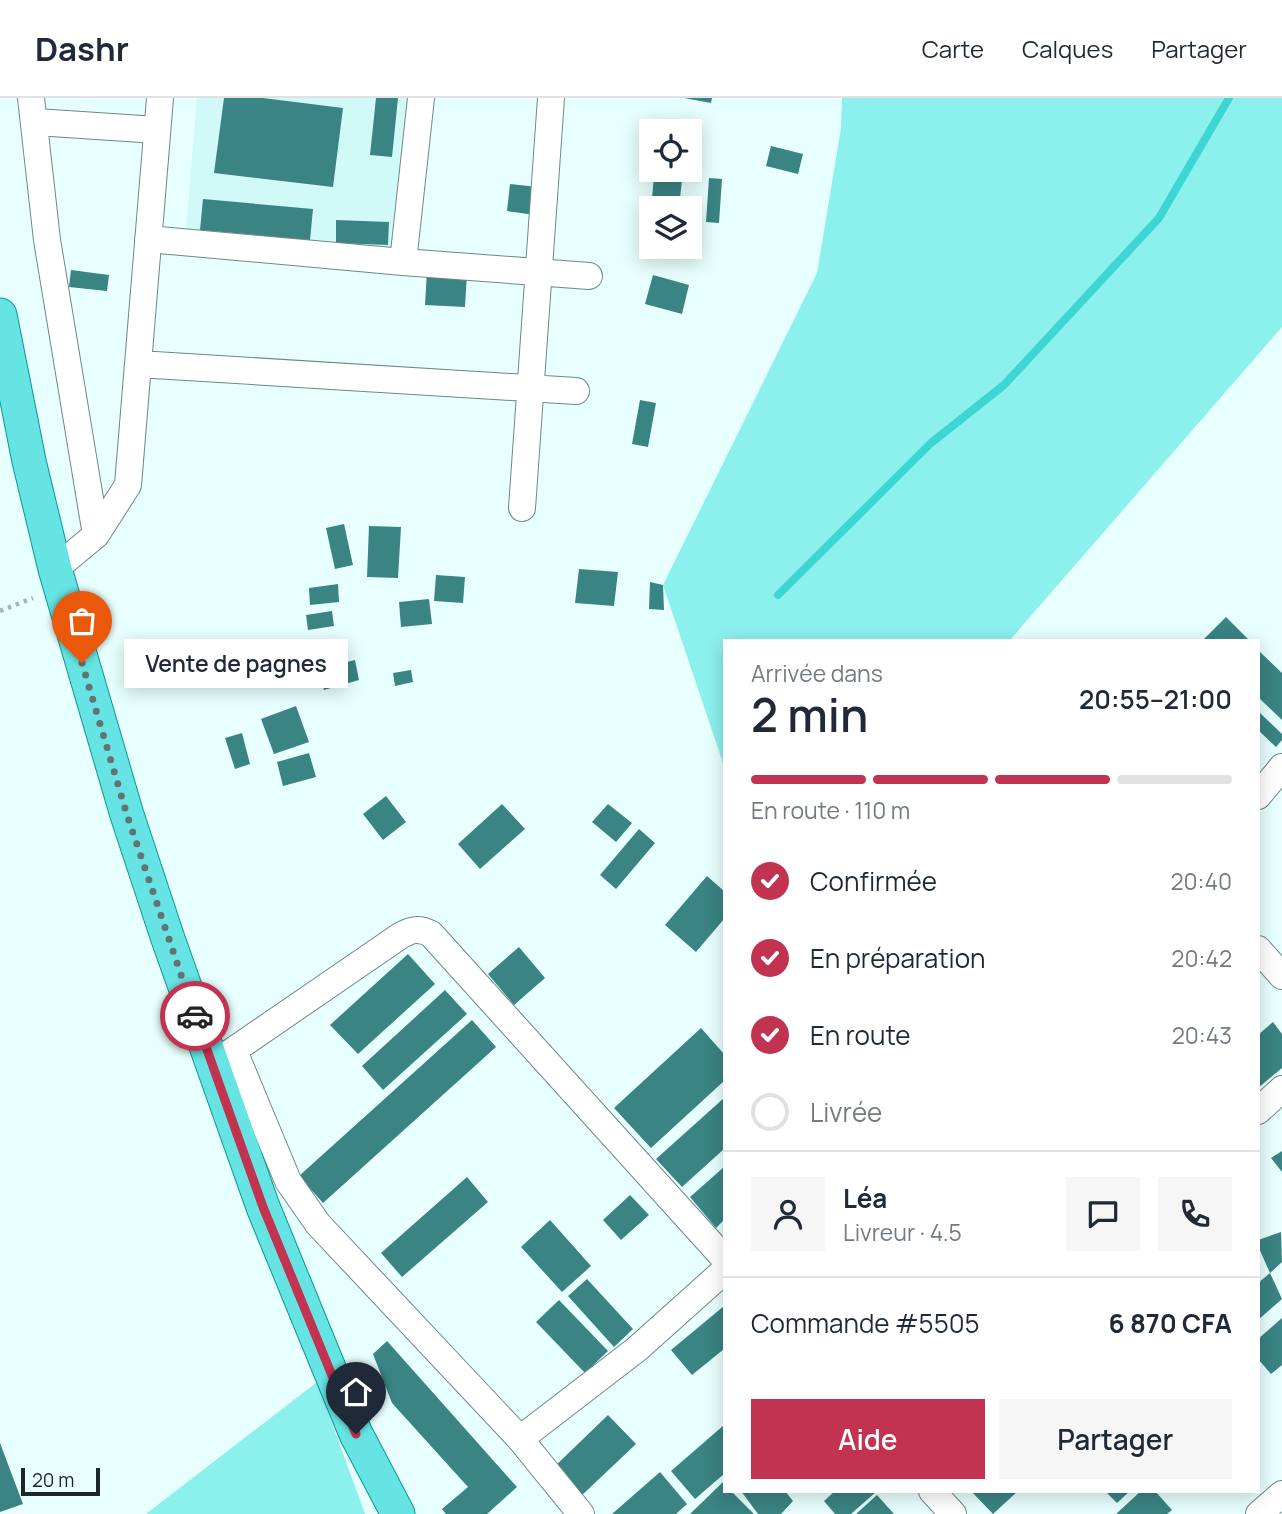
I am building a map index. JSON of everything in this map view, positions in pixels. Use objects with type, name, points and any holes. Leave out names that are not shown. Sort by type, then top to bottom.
[{"type":"main road","points":[[0,315],[29,461],[57,578],[127,815],[167,936],[223,1058],[263,1207],[345,1409],[398,1514]]},
{"type":"street","points":[[57,578],[96,535],[128,485],[160,98]]},
{"type":"street","points":[[403,262],[421,98]]},
{"type":"street","points":[[522,508],[551,98]]},
{"type":"street","points":[[96,535],[47,240],[33,110],[157,130]]},
{"type":"street","points":[[148,239],[589,276]]},
{"type":"street","points":[[138,364],[576,391]]},
{"type":"street","points":[[1260,794],[1282,767]]},
{"type":"street","points":[[581,1514],[520,1439],[318,1224],[288,1181],[223,1058],[400,936],[417,929],[423,930],[431,934],[723,1257]]},
{"type":"street","points":[[1260,951],[1282,976]]},
{"type":"street","points":[[1260,1109],[1282,1090]]},
{"type":"street","points":[[520,1439],[637,1349],[723,1272]]},
{"type":"street","points":[[934,1493],[953,1514]]},
{"type":"street","points":[[1259,1514],[1282,1494]]},
{"type":"path","points":[[0,611],[57,578]]},
{"type":"shaded area","points":[[197,98],[420,98],[407,257],[185,240]]},
{"type":"shaded area","points":[[842,98],[1282,98],[1282,327],[1011,639],[723,639],[723,763],[663,585],[817,273],[841,128]]},
{"type":"shaded area","points":[[317,1382],[365,1514],[146,1514]]},
{"type":"building","points":[[224,98],[263,98],[343,108],[333,187],[214,173]]},
{"type":"building","points":[[376,98],[398,98],[392,157],[370,155]]},
{"type":"building","points":[[684,98],[712,98],[711,103]]},
{"type":"building","points":[[771,146],[803,154],[798,174],[766,166]]},
{"type":"building","points":[[709,178],[722,179],[719,223],[706,222]]},
{"type":"building","points":[[654,182],[682,182],[680,196],[652,196]]},
{"type":"building","points":[[510,184],[538,187],[535,215],[507,211]]},
{"type":"building","points":[[203,199],[313,209],[310,240],[200,230]]},
{"type":"building","points":[[336,220],[389,222],[388,245],[336,243]]},
{"type":"building","points":[[71,270],[109,275],[107,291],[69,287]]},
{"type":"building","points":[[427,271],[467,273],[465,307],[425,305]]},
{"type":"building","points":[[653,275],[689,285],[682,314],[645,304]]},
{"type":"building","points":[[640,400],[656,403],[648,447],[632,444]]},
{"type":"building","points":[[344,524],[353,565],[335,569],[326,528]]},
{"type":"building","points":[[369,526],[401,527],[398,578],[367,577]]},
{"type":"building","points":[[579,569],[618,572],[614,606],[575,603]]},
{"type":"building","points":[[436,575],[465,577],[463,603],[434,601]]},
{"type":"building","points":[[650,582],[663,585],[664,610],[649,609]]},
{"type":"building","points":[[338,584],[339,602],[310,605],[309,588]]},
{"type":"building","points":[[429,599],[432,624],[401,627],[399,602]]},
{"type":"building","points":[[332,611],[334,626],[308,630],[306,615]]},
{"type":"building","points":[[1226,617],[1248,639],[1204,639]]},
{"type":"building","points":[[1260,652],[1282,673],[1282,720],[1260,699]]},
{"type":"building","points":[[355,660],[359,680],[324,690],[318,669]]},
{"type":"building","points":[[411,670],[413,682],[395,686],[393,673]]},
{"type":"building","points":[[296,706],[309,742],[274,754],[261,719]]},
{"type":"building","points":[[1260,713],[1282,734],[1282,740],[1276,747],[1260,732]]},
{"type":"building","points":[[242,733],[250,764],[235,769],[225,738]]},
{"type":"building","points":[[309,753],[316,777],[283,786],[277,762]]},
{"type":"building","points":[[386,796],[406,822],[383,840],[363,814]]},
{"type":"building","points":[[502,804],[525,829],[480,869],[458,844]]},
{"type":"building","points":[[608,804],[632,823],[616,842],[592,822]]},
{"type":"building","points":[[639,829],[655,843],[616,889],[600,875]]},
{"type":"building","points":[[707,876],[723,890],[723,920],[696,952],[665,925]]},
{"type":"building","points":[[519,947],[545,978],[514,1005],[488,974]]},
{"type":"building","points":[[408,954],[435,984],[358,1054],[330,1025]]},
{"type":"building","points":[[445,990],[467,1014],[383,1090],[362,1066]]},
{"type":"building","points":[[472,1020],[496,1047],[323,1203],[299,1176]]},
{"type":"building","points":[[1273,1022],[1282,1034],[1282,1068],[1260,1086],[1260,1033]]},
{"type":"building","points":[[701,1028],[723,1053],[723,1082],[651,1148],[614,1108]]},
{"type":"building","points":[[723,1099],[723,1150],[682,1187],[656,1159]]},
{"type":"building","points":[[1282,1151],[1282,1172],[1271,1158]]},
{"type":"building","points":[[723,1168],[723,1221],[716,1228],[690,1197]]},
{"type":"building","points":[[467,1177],[488,1202],[402,1277],[381,1253]]},
{"type":"building","points":[[630,1195],[649,1215],[621,1240],[603,1220]]},
{"type":"building","points":[[550,1220],[591,1266],[562,1292],[521,1247]]},
{"type":"building","points":[[1281,1232],[1282,1262],[1270,1273],[1260,1250],[1260,1239]]},
{"type":"building","points":[[1270,1273],[1282,1299],[1260,1318],[1260,1281]]},
{"type":"building","points":[[587,1279],[633,1329],[614,1347],[568,1296]]},
{"type":"building","points":[[559,1300],[608,1351],[585,1373],[536,1322]]},
{"type":"building","points":[[723,1307],[723,1350],[692,1375],[671,1350]]},
{"type":"building","points":[[1282,1318],[1282,1365],[1271,1374],[1260,1361],[1260,1337]]},
{"type":"building","points":[[387,1341],[517,1487],[487,1514],[446,1514],[442,1509],[468,1487],[392,1403],[373,1354]]},
{"type":"building","points":[[608,1415],[636,1444],[580,1497],[552,1469]]},
{"type":"building","points":[[723,1426],[723,1475],[695,1499],[671,1471]]},
{"type":"building","points":[[0,1443],[23,1504],[0,1512]]},
{"type":"building","points":[[660,1472],[687,1504],[676,1514],[612,1514]]},
{"type":"building","points":[[723,1482],[723,1493],[733,1493],[754,1514],[690,1514]]},
{"type":"building","points":[[742,1493],[787,1493],[793,1501],[781,1514],[758,1514]]},
{"type":"building","points":[[833,1493],[875,1493],[851,1514],[835,1514],[824,1501]]},
{"type":"building","points":[[973,1493],[1016,1493],[993,1514]]},
{"type":"building","points":[[1107,1493],[1128,1493],[1117,1503]]},
{"type":"building","points":[[1139,1493],[1157,1493],[1172,1510],[1167,1514],[1116,1514]]},
{"type":"building","points":[[877,1495],[894,1514],[856,1514]]},
{"type":"waterway","points":[[778,595],[931,443],[1004,385],[1159,218],[1229,98]]},
{"type":"way so far","points":[[82,663],[127,815],[195,1016]]},
{"type":"place","name":"Vente de pagnes","points":[[82,663]]},
{"type":"route","points":[[195,1016],[263,1207],[356,1434]]}]
